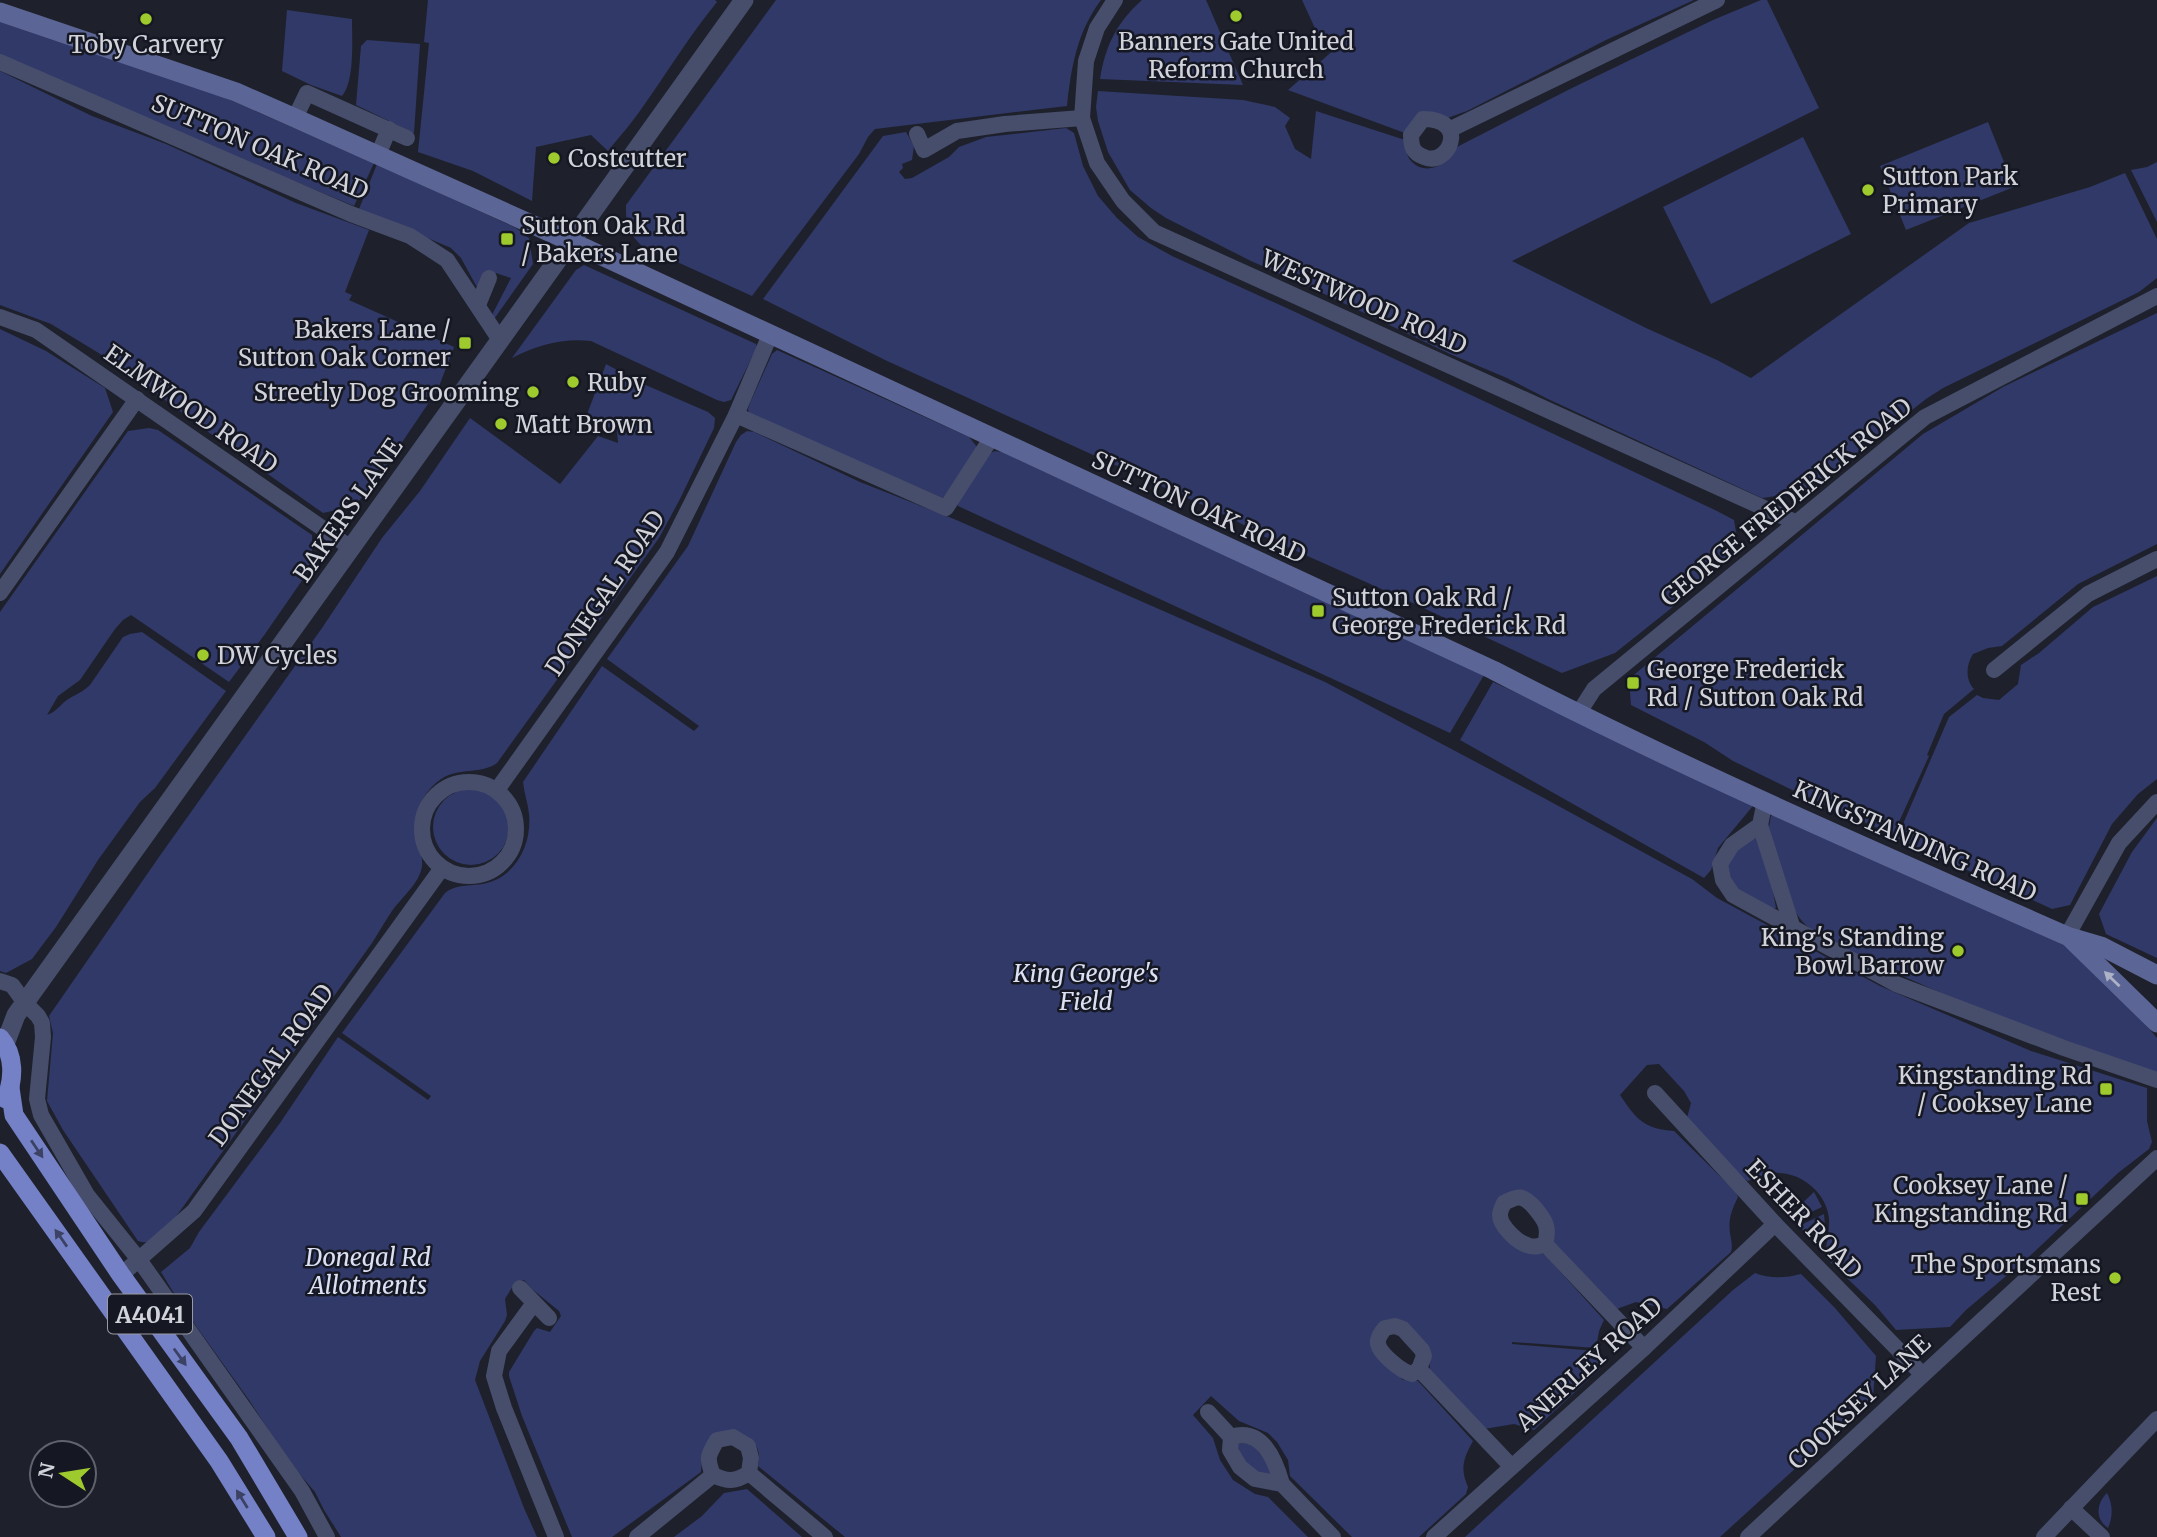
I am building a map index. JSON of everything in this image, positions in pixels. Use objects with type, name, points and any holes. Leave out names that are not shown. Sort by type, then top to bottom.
[{"type":"highway","points":[[0,1109],[10,1088],[12,1069],[3,1041]]},
{"type":"highway","name":"A4041","points":[[10,1088],[14,1115],[121,1275],[239,1438],[298,1537]]},
{"type":"highway","name":"A4041","points":[[0,1153],[219,1461],[265,1537]]},
{"type":"highway","points":[[100,1294],[121,1275]]},
{"type":"main road","name":"SUTTON OAK ROAD","points":[[0,12],[236,92],[378,155],[1493,670],[1578,714],[1765,801]]},
{"type":"main road","name":"KINGSTANDING ROAD","points":[[1765,801],[2067,936],[2101,946],[2157,975]]},
{"type":"main road","name":"KINGSTANDING ROAD","points":[[2067,936],[2157,1023]]},
{"type":"street","name":"BAKERS LANE","points":[[3,1041],[14,1013],[744,0]]},
{"type":"street","name":"WESTWOOD ROAD","points":[[1115,0],[1097,28],[1086,61],[1082,118],[1097,163],[1123,201],[1154,232],[1795,522]]},
{"type":"street","points":[[1451,129],[1717,0]]},
{"type":"street","name":"SUTTON OAK ROAD","points":[[0,62],[351,214],[410,236],[447,260],[500,340]]},
{"type":"street","name":"SUTTON OAK ROAD","points":[[295,118],[307,93],[407,138]]},
{"type":"street","points":[[917,134],[918,155],[957,131],[1082,118]]},
{"type":"street","name":"SUTTON OAK ROAD","points":[[378,155],[389,129]]},
{"type":"street","points":[[478,305],[489,278]]},
{"type":"street","name":"GEORGE FREDERICK ROAD","points":[[1578,714],[1594,689],[1925,416],[2157,296]]},
{"type":"street","name":"ELMWOOD ROAD","points":[[0,317],[36,330],[351,548]]},
{"type":"street","name":"DONEGAL ROAD","points":[[496,790],[667,552],[736,415],[770,335]]},
{"type":"street","points":[[0,593],[137,399]]},
{"type":"street","points":[[736,415],[946,508],[992,437]]},
{"type":"street","points":[[1994,670],[2088,594],[2157,559]]},
{"type":"street","points":[[463,782],[481,783],[496,790],[510,805],[516,832],[512,848],[502,863],[491,871],[475,876],[462,876],[442,868],[427,852],[421,831],[423,815],[431,801],[444,789],[463,782]]},
{"type":"street","name":"KINGSTANDING ROAD","points":[[1765,801],[1760,825],[1793,929]]},
{"type":"street","points":[[2067,936],[2119,843],[2157,802]]},
{"type":"street","points":[[1760,825],[1732,845],[1720,864],[1723,880],[1733,895],[1896,984],[2157,1080]]},
{"type":"street","name":"DONEGAL ROAD","points":[[121,1275],[140,1261],[194,1210],[442,868]]},
{"type":"street","points":[[0,981],[12,985],[14,1013],[38,1016],[42,1023],[37,1099],[41,1115],[87,1195],[140,1261],[302,1491],[327,1537]]},
{"type":"street","name":"ESHER ROAD","points":[[1655,1093],[1775,1224],[1923,1374]]},
{"type":"street","name":"COOKSEY LANE","points":[[1748,1537],[2157,1158]]},
{"type":"street","name":"ANERLEY ROAD","points":[[1434,1537],[1644,1348],[1775,1224]]},
{"type":"street","points":[[1545,1244],[1644,1348]]},
{"type":"street","points":[[520,1288],[549,1318]]},
{"type":"street","points":[[534,1303],[499,1351],[494,1376],[504,1408],[556,1537]]},
{"type":"street","points":[[1419,1369],[1511,1466]]},
{"type":"street","points":[[1208,1412],[1231,1437],[1230,1450],[1240,1467],[1255,1479],[1282,1484]]},
{"type":"street","points":[[2045,1537],[2157,1419]]},
{"type":"street","points":[[1231,1437],[1242,1434],[1255,1437],[1272,1457],[1282,1484],[1333,1537]]},
{"type":"street","points":[[733,1437],[748,1446],[751,1458],[749,1473],[727,1482],[713,1475],[708,1454],[717,1440],[733,1437]]},
{"type":"street","points":[[749,1473],[825,1537]]},
{"type":"street","points":[[637,1537],[713,1475]]},
{"type":"street","points":[[2071,1508],[2102,1537]]},
{"type":"green space","points":[[428,0],[717,2],[638,114],[608,151],[591,135],[536,147],[532,201],[473,171],[418,152],[429,43],[424,42]]},
{"type":"green space","points":[[776,0],[1101,0],[1086,25],[1076,51],[1067,106],[875,129],[752,296],[642,246],[628,228],[626,205]]},
{"type":"green space","points":[[1142,0],[1206,0],[1243,85],[1100,79],[1105,56],[1114,35]]},
{"type":"green space","points":[[1302,0],[1694,0],[1606,40],[1467,111],[1405,133],[1288,90],[1344,41],[1325,50]]},
{"type":"green space","points":[[1767,0],[1819,108],[1512,261],[1751,378],[1969,223],[2090,187],[2125,173],[2157,239],[2157,278],[2139,292],[1943,388],[1807,492],[1762,498],[1251,261],[1166,218],[1130,190],[1108,152],[1098,121],[1098,91],[1243,100],[1275,107],[1290,118],[1285,126],[1295,149],[1311,159],[1316,111],[1405,140],[1407,155],[1412,162],[1424,168],[1436,167],[1446,160],[1453,149],[1572,88],[1713,20]]},
{"type":"green space","points":[[287,10],[352,19],[351,70],[342,96],[282,71]]},
{"type":"green space","points":[[0,20],[212,92],[374,163],[354,206],[0,55]]},
{"type":"green space","points":[[367,40],[420,44],[414,133],[356,105],[361,46]]},
{"type":"green space","points":[[0,71],[92,116],[166,144],[296,203],[369,230],[345,292],[352,295],[349,300],[454,347],[438,389],[384,469],[355,506],[323,513],[115,363],[51,324],[0,305]]},
{"type":"green space","points":[[1988,122],[2014,187],[1906,230],[1880,166]]},
{"type":"green space","points":[[1066,128],[1074,133],[1083,166],[1098,196],[1138,237],[1172,256],[1717,511],[1734,520],[1739,550],[1615,653],[1562,673],[885,360],[763,299],[883,136],[906,132],[914,146],[912,160],[902,164],[903,168],[899,172],[905,179],[912,178],[949,157],[959,147],[986,137]]},
{"type":"green space","points":[[1803,137],[1851,234],[1711,304],[1663,207]]},
{"type":"green space","points":[[2157,162],[2157,222],[2131,170]]},
{"type":"green space","points":[[377,164],[516,228],[529,238],[533,264],[494,319],[493,313],[511,278],[496,273],[490,286],[478,289],[461,258],[451,248],[359,209]]},
{"type":"green space","points":[[584,265],[756,344],[757,347],[731,400],[717,400],[591,341],[550,344],[512,358],[576,270]]},
{"type":"green space","points":[[2157,313],[2157,544],[2078,584],[2002,646],[1973,654],[1968,672],[1974,689],[1944,714],[1927,755],[1929,756],[1893,835],[1733,761],[1704,742],[1631,705],[1629,679],[1923,434],[2003,387]]},
{"type":"green space","points":[[0,329],[46,351],[105,388],[113,412],[0,574]]},
{"type":"green space","points":[[777,350],[969,437],[977,447],[975,455],[943,498],[749,414],[750,403],[772,354]]},
{"type":"green space","points":[[606,364],[641,383],[708,412],[715,418],[714,428],[680,499],[659,538],[497,763],[483,769],[445,777],[430,789],[418,811],[416,827],[422,866],[414,884],[392,911],[372,943],[165,1232],[149,1242],[138,1241],[63,1130],[47,1101],[53,1033],[49,1016],[322,628],[382,538],[420,491],[470,418],[560,484],[598,436],[618,443],[617,431],[586,417]]},
{"type":"green space","points":[[149,428],[158,430],[312,535],[312,566],[229,682],[131,615],[115,629],[80,680],[58,696],[47,715],[90,685],[123,637],[142,632],[226,691],[98,860],[56,927],[32,959],[6,973],[0,971],[0,612],[128,431]]},
{"type":"green space","points":[[747,431],[1325,682],[1692,879],[1717,898],[1880,986],[2031,1051],[2147,1088],[2147,1121],[2152,1142],[2149,1149],[2118,1173],[1950,1327],[1896,1330],[1875,1305],[1826,1258],[1829,1219],[1818,1192],[1803,1180],[1784,1173],[1748,1181],[1739,1176],[1687,1118],[1691,1103],[1684,1091],[1659,1064],[1647,1065],[1620,1095],[1631,1110],[1648,1125],[1674,1131],[1736,1192],[1738,1197],[1730,1223],[1731,1252],[1667,1309],[1636,1302],[1614,1310],[1555,1245],[1524,1194],[1497,1214],[1548,1258],[1604,1320],[1596,1348],[1512,1344],[1596,1351],[1600,1369],[1534,1430],[1514,1424],[1484,1429],[1430,1370],[1429,1355],[1386,1323],[1382,1360],[1403,1380],[1418,1381],[1473,1441],[1464,1464],[1468,1487],[1466,1494],[1419,1537],[1352,1537],[1290,1476],[1288,1460],[1268,1433],[1239,1421],[1211,1396],[1193,1415],[1213,1438],[1220,1460],[1233,1480],[1255,1494],[1268,1497],[1308,1537],[845,1537],[758,1466],[756,1446],[750,1438],[740,1433],[707,1443],[702,1454],[701,1472],[612,1537],[572,1537],[522,1416],[509,1376],[534,1331],[537,1328],[550,1332],[561,1316],[559,1311],[524,1280],[516,1281],[505,1299],[505,1321],[480,1361],[475,1380],[537,1537],[341,1537],[315,1492],[290,1463],[161,1272],[190,1248],[338,1037],[428,1100],[431,1096],[342,1033],[445,893],[460,886],[498,879],[514,865],[528,836],[528,810],[523,782],[602,666],[694,731],[699,726],[607,659],[688,546],[736,442]]},
{"type":"green space","points":[[995,451],[1484,675],[1450,733],[958,506],[958,495],[986,455]]},
{"type":"green space","points":[[2157,576],[2157,779],[2138,794],[2112,824],[2070,905],[2052,909],[1897,838],[1949,717],[1977,695],[1999,700],[2018,684],[2021,665],[2093,607]]},
{"type":"green space","points":[[1493,682],[1755,801],[1718,848],[1711,870],[1704,878],[1460,740]]},
{"type":"green space","points":[[471,789],[485,792],[498,800],[506,813],[509,827],[506,841],[498,854],[485,862],[471,865],[457,862],[444,854],[436,841],[433,827],[436,813],[444,800],[457,792]]},
{"type":"green space","points":[[1775,813],[2062,943],[2107,978],[2157,1038],[2157,1073],[1970,1005],[1897,973],[1815,932],[1795,912],[1785,889],[1769,827],[1771,816]]},
{"type":"green space","points":[[2157,818],[2157,958],[2106,934],[2099,914],[2132,852]]},
{"type":"green space","points":[[1755,836],[1759,839],[1776,908],[1772,909],[1730,885],[1727,859]]},
{"type":"green space","points":[[1814,1192],[1822,1207],[1794,1220],[1789,1216]]},
{"type":"green space","points":[[1824,1214],[1825,1226],[1820,1246],[1800,1227]]},
{"type":"green space","points":[[1755,1273],[1778,1277],[1801,1274],[1835,1308],[1876,1356],[1873,1398],[1848,1417],[1832,1435],[1720,1537],[1465,1537],[1733,1290]]},
{"type":"green space","points":[[1239,1443],[1252,1444],[1270,1465],[1271,1476],[1258,1474],[1249,1467],[1239,1451]]},
{"type":"green space","points":[[747,1489],[802,1537],[674,1537],[702,1516],[724,1493]]},
{"type":"green space","points":[[2107,1493],[2112,1510],[2108,1528],[2098,1511]]},
{"type":"place","name":"Banners Gate United Reform Church","points":[[1236,16]]},
{"type":"place","name":"Toby Carvery","points":[[146,19]]},
{"type":"place","name":"Costcutter","points":[[554,158]]},
{"type":"place","name":"Sutton Park Primary","points":[[1868,190]]},
{"type":"place","name":"Sutton Oak Rd / Bakers Lane","points":[[507,239]]},
{"type":"place","name":"Bakers Lane / Sutton Oak Corner","points":[[465,343]]},
{"type":"place","name":"Ruby","points":[[573,382]]},
{"type":"place","name":"Streetly Dog Grooming","points":[[533,392]]},
{"type":"place","name":"Matt Brown","points":[[501,424]]},
{"type":"place","name":"Sutton Oak Rd / George Frederick Rd","points":[[1318,611]]},
{"type":"place","name":"DW Cycles","points":[[203,655]]},
{"type":"place","name":"George Frederick Rd / Sutton Oak Rd","points":[[1633,683]]},
{"type":"place","name":"King's Standing Bowl Barrow","points":[[1958,951]]},
{"type":"place","name":"Kingstanding Rd / Cooksey Lane","points":[[2106,1089]]},
{"type":"place","name":"Cooksey Lane / Kingstanding Rd","points":[[2082,1199]]},
{"type":"place","name":"The Sportsmans Rest","points":[[2115,1278]]},
{"type":"park label","name":"King George's Field","points":[[1086,987]]},
{"type":"park label","name":"Donegal Rd Allotments","points":[[368,1271]]}]
